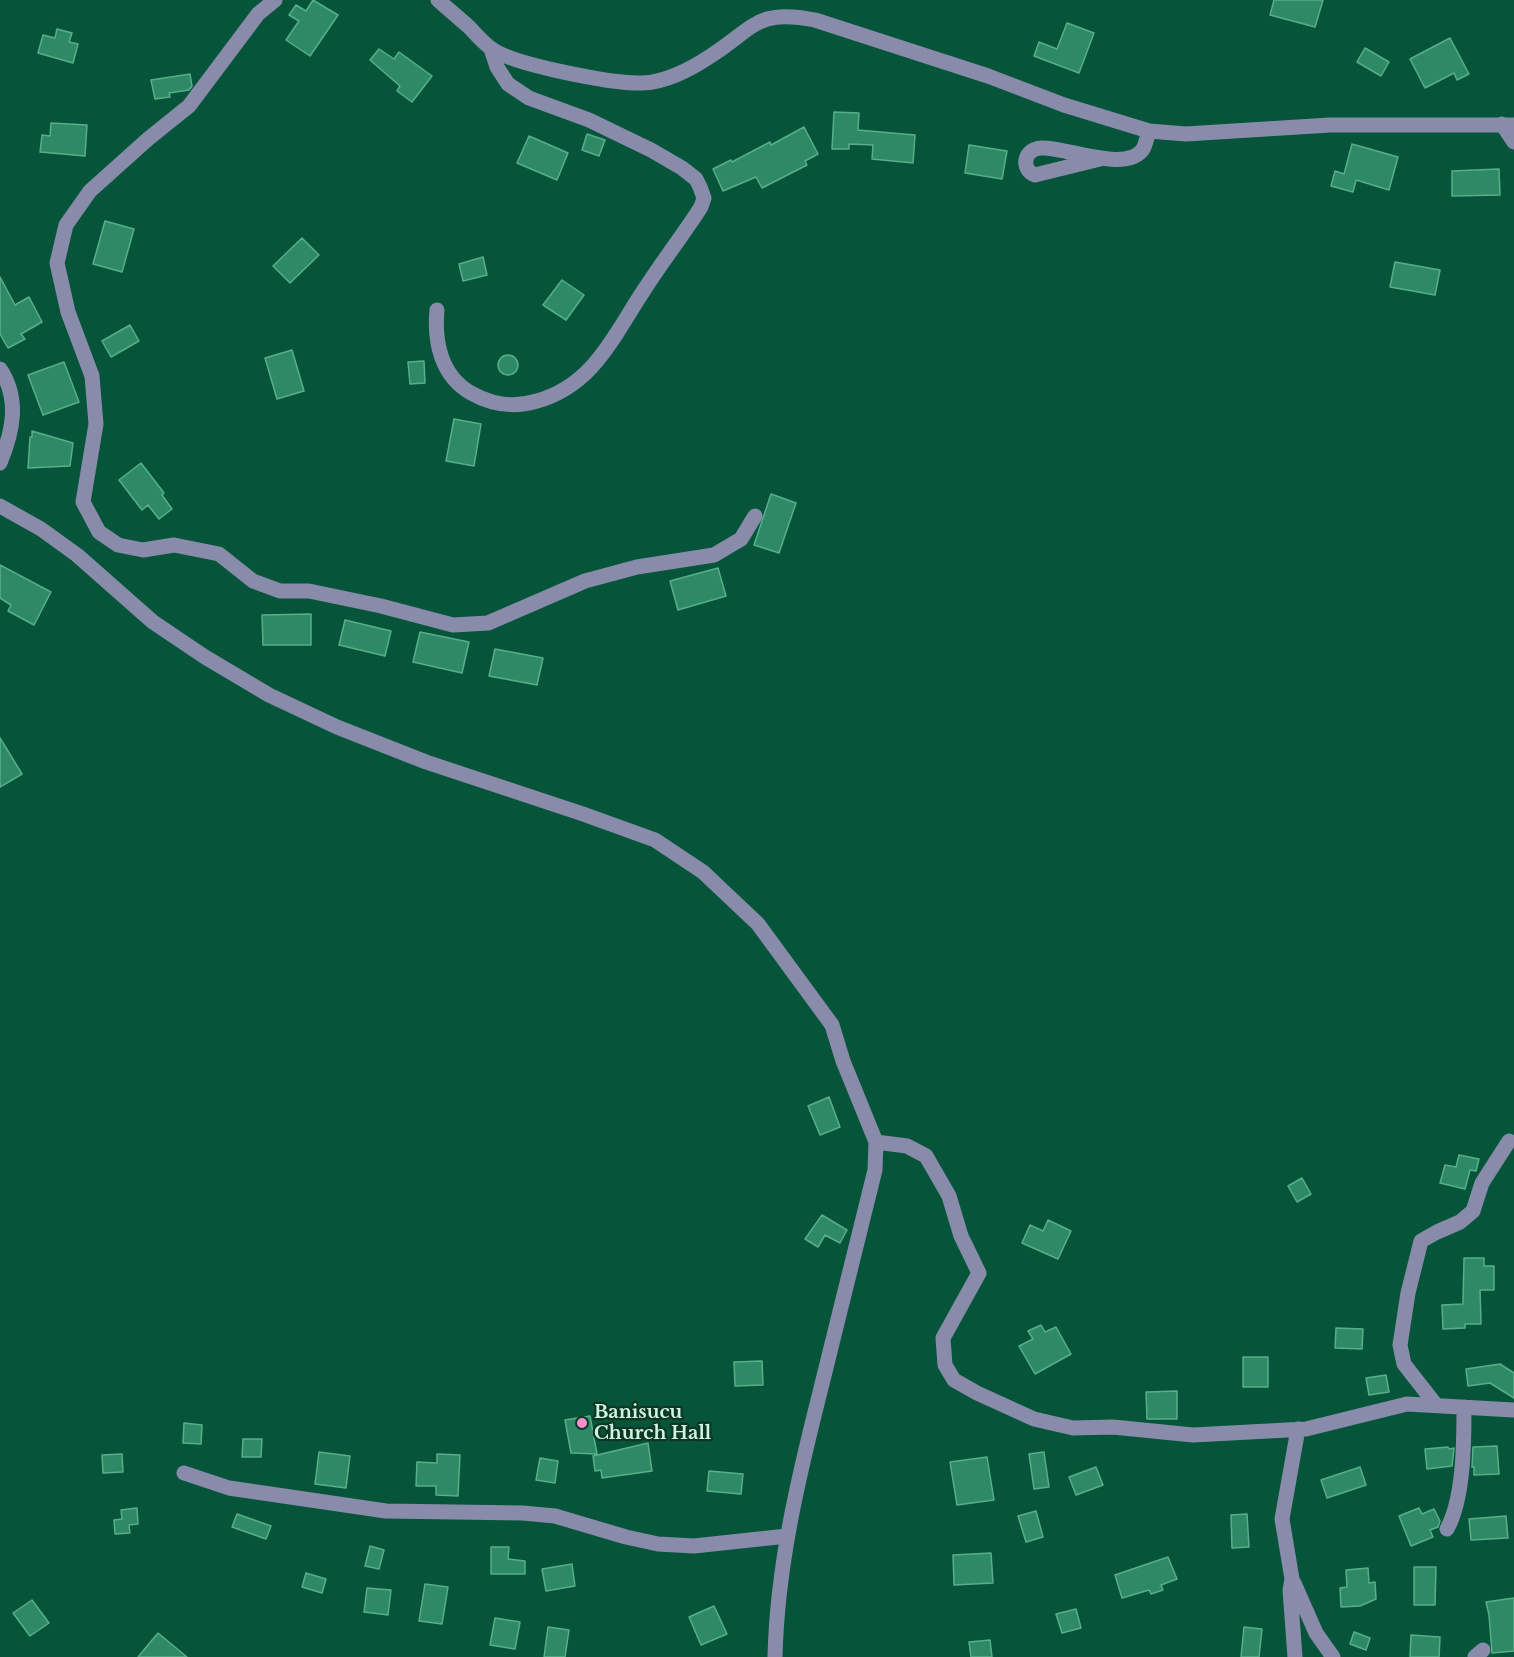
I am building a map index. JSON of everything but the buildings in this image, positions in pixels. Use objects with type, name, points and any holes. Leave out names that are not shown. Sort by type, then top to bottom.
[{"type":"street","points":[[275,0],[258,14],[189,106],[90,190],[66,225],[57,263],[68,312],[92,376],[96,424],[83,502],[99,532],[118,545],[143,550],[174,545],[219,555],[253,581],[280,591],[309,591],[381,606],[453,625],[488,623],[585,581],[637,567],[714,555],[741,539],[755,516]]},
{"type":"street","points":[[438,0],[491,49],[512,60],[612,81],[644,84],[672,77],[709,58],[759,21],[772,16],[791,15],[815,20],[988,76],[1064,105],[1149,131],[1186,134],[1330,124],[1508,125],[1514,142]]},
{"type":"street","points":[[437,310],[435,330],[440,355],[453,377],[470,392],[496,404],[527,404],[557,396],[581,379],[603,354],[645,288],[702,207],[704,198],[696,179],[682,168],[589,120],[529,98],[508,84],[497,67],[491,49]]},
{"type":"street","points":[[1100,159],[1127,158],[1138,154],[1144,148],[1149,131]]},
{"type":"street","points":[[0,369],[10,384],[14,411],[0,463]]},
{"type":"street","points":[[0,506],[41,528],[77,555],[153,622],[205,657],[269,695],[337,727],[426,762],[655,840],[703,872],[758,924],[832,1025],[843,1061],[876,1142],[875,1170],[805,1450],[787,1536],[776,1620],[775,1657]]},
{"type":"street","points":[[1436,1405],[1404,1364],[1400,1345],[1408,1293],[1421,1241],[1461,1222],[1473,1211],[1482,1183],[1509,1141]]},
{"type":"street","points":[[876,1142],[907,1146],[926,1156],[949,1196],[961,1236],[979,1273],[943,1338],[945,1365],[954,1380],[1034,1419],[1073,1428],[1113,1427],[1193,1435],[1305,1429],[1407,1404],[1514,1410]]},
{"type":"street","points":[[1447,1529],[1458,1498],[1464,1435],[1464,1407]]},
{"type":"street","points":[[1298,1429],[1282,1519],[1292,1579],[1316,1633],[1333,1657]]},
{"type":"street","points":[[184,1473],[230,1488],[386,1512],[523,1513],[555,1516],[658,1544],[694,1546],[787,1536]]},
{"type":"street","points":[[1292,1579],[1290,1590],[1295,1657]]},
{"type":"place","name":"Banisucu Church Hall","points":[[582,1423]]}]
